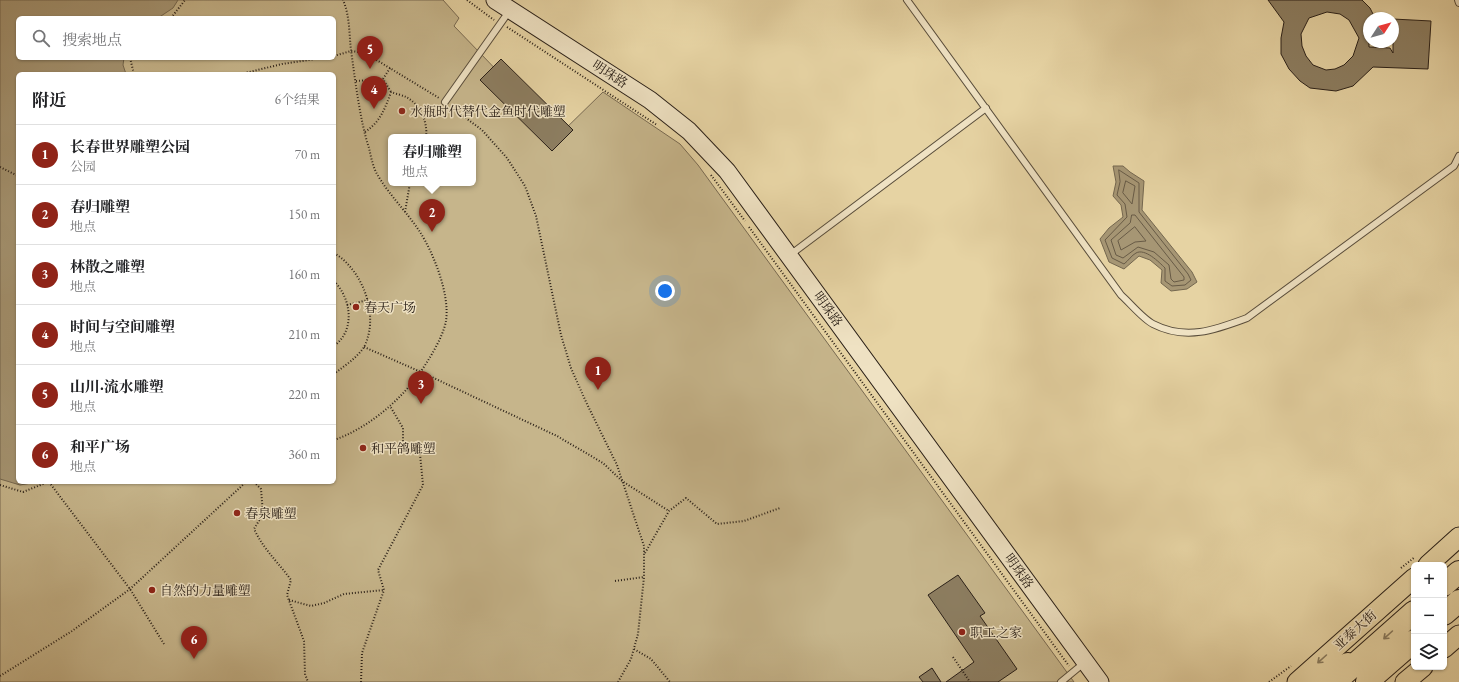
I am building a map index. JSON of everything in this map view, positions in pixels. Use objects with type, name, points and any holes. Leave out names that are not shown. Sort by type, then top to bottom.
[{"type":"highway","points":[[1447,582],[1459,572]]},
{"type":"highway","points":[[1447,611],[1459,601]]},
{"type":"highway","points":[[1335,682],[1411,615]]},
{"type":"highway","points":[[1367,682],[1411,644]]},
{"type":"highway","points":[[1304,682],[1362,658]]},
{"type":"highway","points":[[1376,682],[1391,661]]},
{"type":"main road","points":[[1431,562],[1459,537]]},
{"type":"main road","name":"亚泰大街","points":[[1297,682],[1411,581]]},
{"type":"main road","points":[[1447,645],[1459,635]]},
{"type":"main road","points":[[1405,682],[1419,670]]},
{"type":"street","name":"明珠路","points":[[495,0],[650,100],[689,131],[727,171],[790,256],[1079,667],[1100,682]]},
{"type":"lane","points":[[907,0],[1121,295],[1152,324],[1183,334],[1212,331],[1247,318],[1454,166],[1459,156]]},
{"type":"lane","points":[[445,102],[510,10]]},
{"type":"lane","points":[[790,256],[986,108]]},
{"type":"lane","points":[[1062,682],[1079,667]]},
{"type":"path","points":[[173,16],[185,0]]},
{"type":"path","points":[[336,439],[347,436],[390,406],[404,394],[421,372],[438,342],[446,321],[444,290],[434,258],[421,233],[377,174],[365,132],[351,51],[347,8],[343,0]]},
{"type":"path","points":[[467,0],[500,24],[511,29],[657,125]]},
{"type":"path","points":[[336,55],[351,51],[365,53],[445,102],[482,130],[507,158],[525,186],[536,216],[561,335],[571,368],[622,480],[638,524],[644,546],[644,578],[638,634],[631,659],[618,682]]},
{"type":"path","points":[[130,60],[134,72]]},
{"type":"path","points":[[249,72],[282,64],[309,60]]},
{"type":"path","points":[[383,79],[390,68]]},
{"type":"path","points":[[356,81],[383,79]]},
{"type":"path","points":[[383,79],[391,92],[407,97],[423,114],[426,134]]},
{"type":"path","points":[[365,132],[377,123],[385,109],[391,92]]},
{"type":"path","points":[[0,167],[16,175]]},
{"type":"path","points":[[707,170],[1079,667]]},
{"type":"path","points":[[406,212],[410,186]]},
{"type":"path","points":[[336,254],[341,257],[356,274],[368,300],[370,323],[364,347],[354,359],[336,372]]},
{"type":"path","points":[[336,283],[344,293],[349,316],[346,332],[336,344]]},
{"type":"path","points":[[347,305],[368,300]]},
{"type":"path","points":[[364,347],[557,436],[603,463],[622,480],[669,511]]},
{"type":"path","points":[[361,682],[362,653],[384,590],[378,570],[423,485],[420,454],[409,450],[403,444],[403,428],[390,406]]},
{"type":"path","points":[[0,485],[23,492],[43,484]]},
{"type":"path","points":[[50,484],[130,589],[164,644]]},
{"type":"path","points":[[0,676],[72,631],[130,589],[244,484]]},
{"type":"path","points":[[256,484],[261,489],[263,514],[254,529],[269,554],[291,580],[287,595],[304,641],[306,674],[308,682]]},
{"type":"path","points":[[644,555],[669,511],[686,498],[716,524],[744,521],[780,508]]},
{"type":"path","points":[[615,581],[644,578]]},
{"type":"path","points":[[288,600],[311,606],[324,603],[344,594],[384,590]]},
{"type":"path","points":[[634,649],[651,659],[670,682]]},
{"type":"path","points":[[953,657],[970,682]]},
{"type":"shaded area","points":[[0,0],[443,0],[459,18],[454,26],[559,135],[603,92],[680,144],[698,165],[1074,682],[0,682]]},
{"type":"water","points":[[0,0],[178,0],[173,8],[161,16],[16,16],[16,60],[124,60],[123,65],[125,72],[16,72],[16,484],[0,479]]},
{"type":"water","points":[[1113,166],[1123,166],[1144,181],[1142,210],[1192,272],[1197,282],[1187,289],[1171,291],[1161,283],[1162,270],[1150,260],[1139,256],[1124,269],[1109,262],[1100,239],[1109,228],[1123,217],[1121,205],[1113,196],[1116,182]]},
{"type":"building","points":[[1268,0],[1362,0],[1372,12],[1363,12],[1363,48],[1390,48],[1393,53],[1393,48],[1399,48],[1399,19],[1431,21],[1428,69],[1373,67],[1353,86],[1336,91],[1310,88],[1300,81],[1289,69],[1281,54],[1281,38],[1284,22]],"holes":[[[1327,12],[1340,14],[1349,20],[1359,38],[1353,56],[1344,65],[1335,69],[1326,70],[1313,65],[1306,56],[1302,46],[1301,34],[1309,18]]]},
{"type":"building","points":[[501,59],[573,130],[552,151],[480,80]]},
{"type":"building","name":"职工之家","points":[[958,575],[985,613],[980,616],[1017,669],[998,682],[946,682],[974,662],[928,595]]},
{"type":"building","points":[[932,668],[941,682],[923,682],[919,677]]},
{"type":"place","name":"山川·流水雕塑","points":[[370,69]]},
{"type":"place","name":"时间与空间雕塑","points":[[374,109]]},
{"type":"place","name":"水瓶时代替代金鱼时代雕塑","points":[[402,111]]},
{"type":"place","name":"春归雕塑","points":[[432,232]]},
{"type":"place","name":"春天广场","points":[[356,307]]},
{"type":"place","name":"长春世界雕塑公园","points":[[598,390]]},
{"type":"place","name":"林散之雕塑","points":[[421,404]]},
{"type":"place","name":"和平鸽雕塑","points":[[363,448]]},
{"type":"place","name":"春泉雕塑","points":[[237,513]]},
{"type":"place","name":"自然的力量雕塑","points":[[152,590]]},
{"type":"place","name":"职工之家","points":[[962,632]]},
{"type":"place","name":"和平广场","points":[[194,659]]}]
